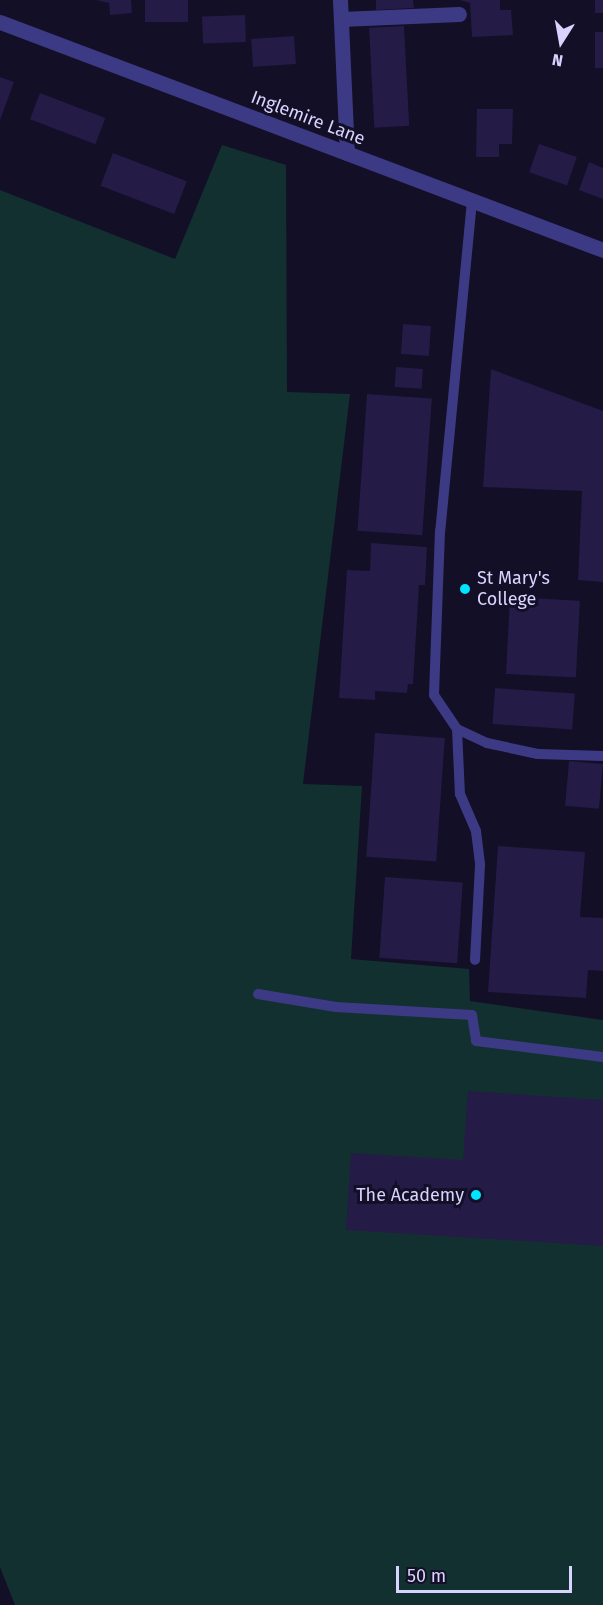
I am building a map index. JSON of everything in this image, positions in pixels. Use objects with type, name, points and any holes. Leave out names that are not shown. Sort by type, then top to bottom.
[{"type":"street","points":[[340,0],[347,153]]},
{"type":"street","points":[[341,19],[459,14]]},
{"type":"street","name":"Inglemire Lane","points":[[0,22],[603,250]]},
{"type":"lane","points":[[472,201],[448,439],[434,695],[458,729],[487,743],[538,754],[603,756]]},
{"type":"lane","points":[[458,729],[460,794],[476,831],[480,864],[475,960]]},
{"type":"lane","points":[[258,994],[336,1007],[472,1015],[476,1041],[603,1057]]},
{"type":"green space","points":[[222,145],[286,165],[287,392],[350,394],[303,784],[362,786],[351,959],[469,969],[470,1001],[603,1020],[603,1605],[15,1605],[0,1567],[0,190],[175,259]]},
{"type":"building","points":[[96,0],[131,0],[132,13],[110,15],[109,3]]},
{"type":"building","points":[[145,0],[188,0],[188,22],[145,22]]},
{"type":"building","points":[[376,0],[413,0],[414,8],[376,10]]},
{"type":"building","points":[[460,0],[500,0],[500,10],[511,10],[513,35],[472,37],[470,3]]},
{"type":"building","points":[[595,0],[603,0],[603,13],[595,13]]},
{"type":"building","points":[[245,15],[246,42],[203,43],[202,17]]},
{"type":"building","points":[[404,26],[409,126],[374,128],[369,28]]},
{"type":"building","points":[[595,32],[603,32],[603,68],[595,68]]},
{"type":"building","points":[[294,36],[296,64],[253,67],[251,39]]},
{"type":"building","points":[[0,77],[14,82],[0,120]]},
{"type":"building","points":[[40,93],[105,118],[95,144],[30,119]]},
{"type":"building","points":[[477,109],[513,109],[512,144],[499,144],[499,157],[476,157]]},
{"type":"building","points":[[539,144],[577,157],[567,185],[529,172]]},
{"type":"building","points":[[113,153],[187,181],[174,214],[100,186]]},
{"type":"building","points":[[589,162],[603,168],[603,199],[579,190]]},
{"type":"building","points":[[403,324],[431,326],[429,356],[401,354]]},
{"type":"building","points":[[396,367],[423,369],[422,389],[395,387]]},
{"type":"building","points":[[491,369],[603,411],[603,582],[578,580],[582,491],[483,487]]},
{"type":"building","points":[[367,394],[432,399],[422,535],[357,531]]},
{"type":"building","points":[[371,543],[427,547],[425,585],[419,585],[413,684],[408,684],[407,693],[375,691],[375,700],[339,698],[347,570],[370,571]]},
{"type":"building","points":[[510,597],[580,601],[576,678],[506,674]]},
{"type":"building","points":[[495,688],[575,694],[572,729],[492,724]]},
{"type":"building","points":[[375,733],[445,738],[436,862],[366,857]]},
{"type":"building","points":[[569,761],[603,764],[599,809],[565,806]]},
{"type":"building","points":[[498,846],[585,852],[580,917],[603,918],[603,971],[588,970],[586,998],[488,992]]},
{"type":"building","points":[[385,877],[463,882],[457,963],[379,958]]},
{"type":"building","name":"The Academy","points":[[468,1091],[603,1100],[603,1246],[346,1230],[351,1153],[463,1160]]},
{"type":"place","name":"St Mary's College","points":[[465,589]]},
{"type":"place","name":"The Academy","points":[[476,1195]]}]
